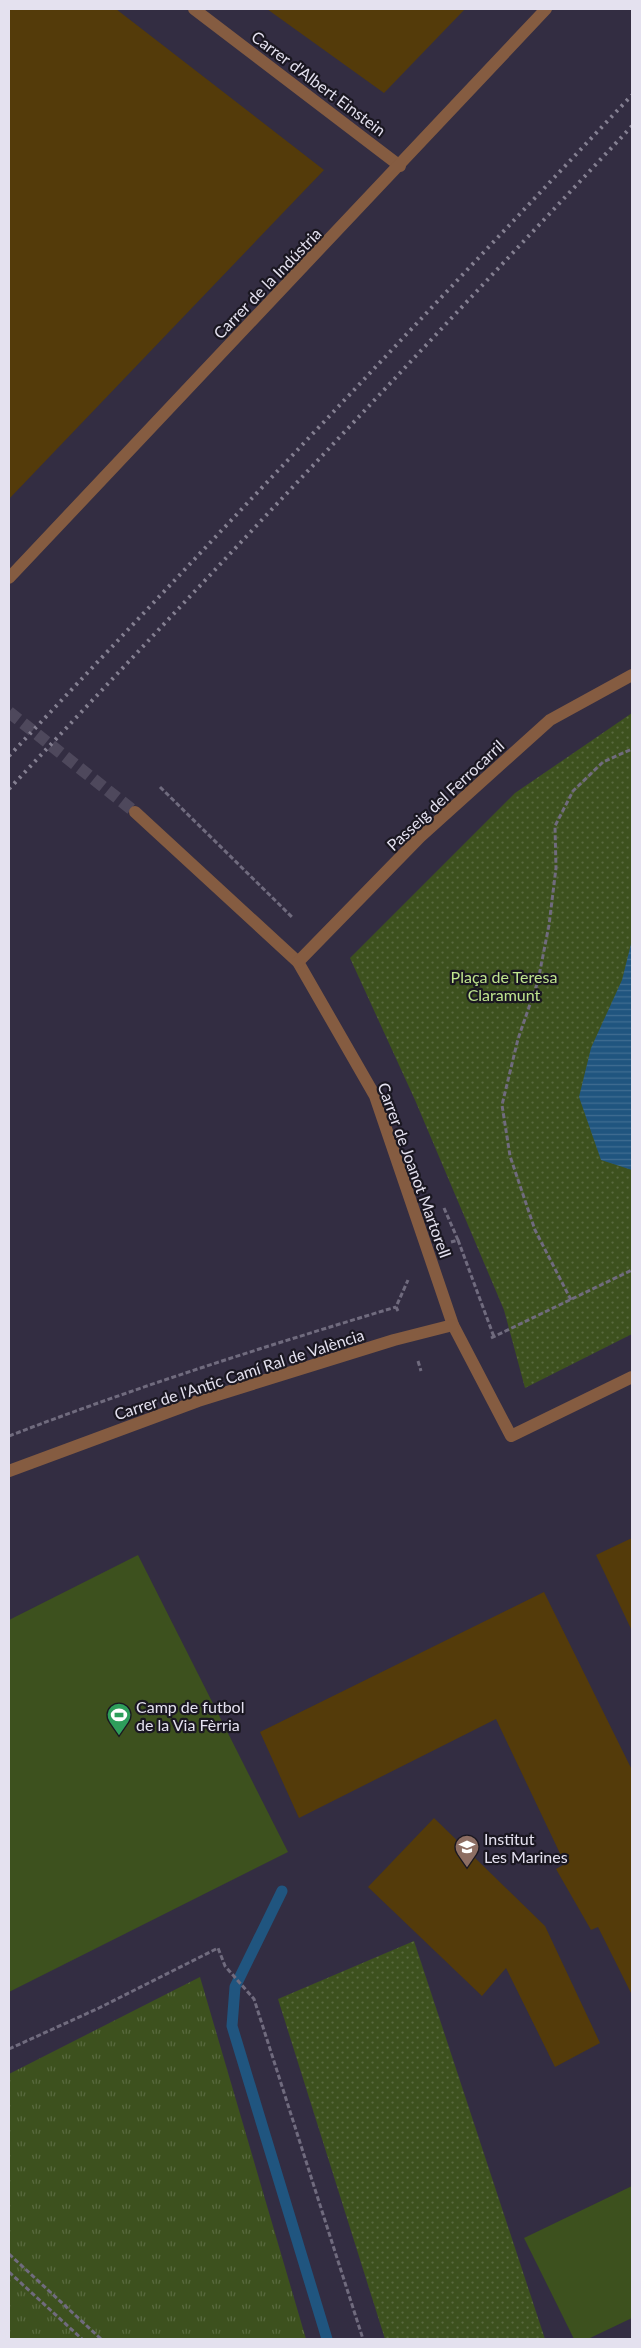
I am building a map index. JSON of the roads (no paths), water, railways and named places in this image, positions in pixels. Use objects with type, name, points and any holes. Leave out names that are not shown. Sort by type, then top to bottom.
[{"type":"street","name":"Carrer d'Albert Einstein","points":[[194,9],[400,166]]},
{"type":"street","name":"Carrer de la Indústria","points":[[9,578],[400,166],[546,9]]},
{"type":"street","name":"Passeig del Ferrocarril","points":[[298,962],[420,837],[550,720],[632,675]]},
{"type":"street","name":"Carrer de Joanot Martorell","points":[[135,812],[298,962],[375,1096],[453,1325],[511,1436],[632,1377]]},
{"type":"street","name":"Carrer de l'Antic Camí Ral de València","points":[[9,1471],[198,1401],[394,1340],[453,1325]]},
{"type":"water","points":[[632,940],[632,1170],[601,1160],[579,1097],[591,1048],[622,980]]},
{"type":"waterway","points":[[282,1891],[235,1987],[232,2026],[327,2339]]},
{"type":"tunnel","points":[[9,712],[135,812]]},
{"type":"railway","points":[[9,756],[632,95]]},
{"type":"railway","points":[[9,789],[632,126]]},
{"type":"place","name":"Camp de futbol de la Via Fèrria","points":[[119,1736]]},
{"type":"place","name":"Institut Les Marines","points":[[467,1868]]},
{"type":"park label","name":"Plaça de Teresa Claramunt","points":[[504,985]]}]
